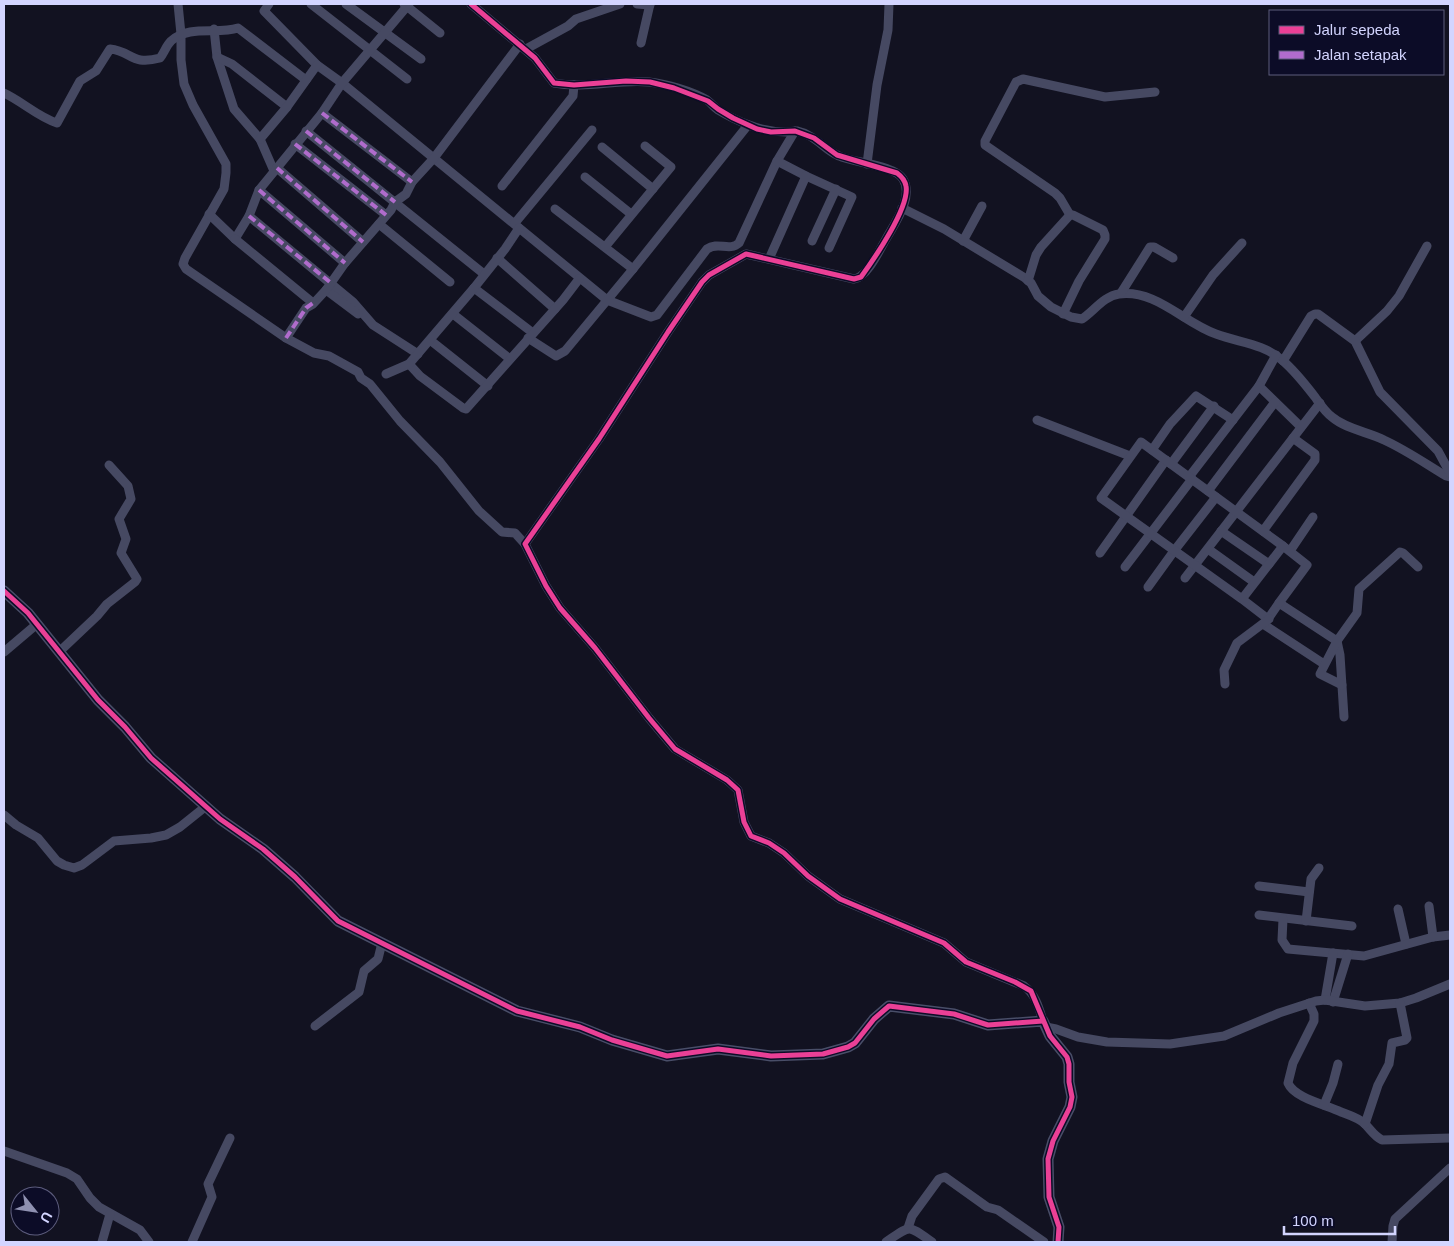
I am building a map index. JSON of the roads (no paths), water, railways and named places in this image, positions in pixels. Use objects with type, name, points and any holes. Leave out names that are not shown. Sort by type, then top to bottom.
[{"type":"street","points":[[178,4],[184,84],[193,105],[226,164],[224,189],[185,258],[183,264],[186,270],[286,338],[314,353],[329,356],[358,372],[361,378],[370,384],[400,421],[440,462],[479,510],[502,532],[515,533],[525,544],[546,586],[560,608],[595,648],[675,749],[728,780],[738,790],[744,822],[751,836],[768,843],[784,853],[808,876],[840,899],[944,943],[966,962],[1024,986],[1030,991],[1035,998],[1045,1024],[1070,1064],[1069,1082],[1072,1097],[1070,1107],[1052,1141],[1049,1153],[1048,1197],[1059,1227],[1058,1242]]},
{"type":"street","points":[[268,4],[264,11],[266,14],[316,65],[342,83],[607,300],[651,316],[656,314],[707,249],[714,245],[732,247],[739,243],[777,161],[795,131]]},
{"type":"street","points":[[311,4],[407,79]]},
{"type":"street","points":[[346,4],[421,59]]},
{"type":"street","points":[[471,4],[535,58],[554,82],[574,85],[626,81],[650,82],[699,96],[718,110],[748,125],[771,132],[795,131],[814,138],[837,156],[890,170],[902,177],[906,185],[902,208],[875,258],[858,279],[746,254],[705,279],[668,332],[599,439],[525,544]]},
{"type":"street","points":[[286,338],[306,308],[328,287],[391,210],[395,202],[406,194],[412,182],[434,158],[523,47],[568,26],[576,19],[620,4]]},
{"type":"street","points":[[637,4],[650,5],[641,44]]},
{"type":"street","points":[[867,164],[876,85],[888,30],[889,4]]},
{"type":"street","points":[[236,239],[249,216],[259,190],[322,112],[342,83],[385,33],[406,5],[440,33]]},
{"type":"street","points":[[4,94],[20,101],[34,112],[57,123],[80,82],[96,71],[110,49],[142,61],[162,56],[170,42],[181,34],[214,30],[225,31],[238,28],[306,80]]},
{"type":"street","points":[[214,30],[217,57],[234,109],[260,139],[276,170],[363,242]]},
{"type":"street","points":[[217,57],[232,64],[287,107]]},
{"type":"street","points":[[260,139],[287,107],[316,65]]},
{"type":"street","points":[[1070,216],[1055,193],[985,145],[985,141],[1016,82],[1022,79],[1108,97],[1156,92]]},
{"type":"street","points":[[502,186],[573,96],[574,85]]},
{"type":"street","points":[[322,112],[412,182]]},
{"type":"street","points":[[474,288],[555,356],[559,356],[607,300],[748,125]]},
{"type":"street","points":[[386,374],[409,364],[453,314],[505,249],[517,226],[592,130]]},
{"type":"street","points":[[306,131],[484,274]]},
{"type":"street","points":[[296,144],[386,215]]},
{"type":"street","points":[[605,247],[671,167],[645,146]]},
{"type":"street","points":[[602,147],[653,189]]},
{"type":"street","points":[[777,161],[852,197],[829,248]]},
{"type":"street","points":[[769,259],[806,176]]},
{"type":"street","points":[[585,177],[631,214]]},
{"type":"street","points":[[812,242],[836,189]]},
{"type":"street","points":[[259,190],[346,264]]},
{"type":"street","points":[[963,241],[982,206]]},
{"type":"street","points":[[902,208],[944,229],[1028,281],[1044,302],[1063,314],[1079,320],[1082,319],[1107,299],[1121,293],[1152,299],[1216,334],[1246,341],[1267,350],[1279,358],[1303,381],[1331,417],[1340,423],[1372,434],[1395,445],[1450,477]]},
{"type":"street","points":[[555,209],[633,268]]},
{"type":"street","points":[[209,214],[313,303]]},
{"type":"street","points":[[1028,281],[1036,255],[1041,247],[1070,216],[1073,215],[1103,230],[1105,239],[1079,281],[1063,314]]},
{"type":"street","points":[[249,216],[328,287],[353,302],[373,324],[418,354]]},
{"type":"street","points":[[379,224],[450,282]]},
{"type":"street","points":[[1184,318],[1213,275],[1242,243]]},
{"type":"street","points":[[1121,293],[1150,247],[1154,246],[1173,258]]},
{"type":"street","points":[[1355,341],[1399,296],[1426,246]]},
{"type":"street","points":[[497,258],[555,308]]},
{"type":"street","points":[[409,364],[420,376],[462,408],[466,409],[580,279]]},
{"type":"street","points":[[453,314],[510,359]]},
{"type":"street","points":[[1125,568],[1279,358],[1311,316],[1315,314],[1318,314],[1355,341],[1380,392],[1438,451],[1450,473]]},
{"type":"street","points":[[430,340],[488,386]]},
{"type":"street","points":[[1259,386],[1301,427]]},
{"type":"street","points":[[1152,450],[1170,424],[1195,396],[1214,406],[1233,420]]},
{"type":"street","points":[[1208,491],[1275,402]]},
{"type":"street","points":[[1185,578],[1320,402]]},
{"type":"street","points":[[1100,553],[1125,517],[1214,406]]},
{"type":"street","points":[[1036,420],[1130,456]]},
{"type":"street","points":[[1263,531],[1315,460],[1315,454],[1292,438]]},
{"type":"street","points":[[1225,684],[1224,670],[1237,643],[1245,635],[1266,622],[1307,565],[1141,442],[1101,498],[1242,600],[1266,622],[1324,664]]},
{"type":"street","points":[[59,652],[108,604],[137,581],[137,577],[121,553],[126,539],[119,519],[132,499],[128,486],[109,465]]},
{"type":"street","points":[[1148,587],[1216,497]]},
{"type":"street","points":[[1242,600],[1269,564],[1314,517]]},
{"type":"street","points":[[1221,531],[1269,564]]},
{"type":"street","points":[[1208,549],[1254,582]]},
{"type":"street","points":[[1342,685],[1320,674],[1336,641],[1357,613],[1359,589],[1398,553],[1403,553],[1418,567]]},
{"type":"street","points":[[4,591],[18,602],[98,700],[125,727],[151,758],[205,807],[263,849],[338,921],[517,1011],[580,1028],[667,1056],[718,1049],[771,1056],[823,1054],[848,1047],[855,1043],[874,1019],[889,1006],[907,1010],[936,1010],[988,1024],[1045,1024],[1078,1037],[1108,1042],[1170,1044],[1224,1036],[1309,1003],[1329,1001],[1365,1006],[1400,1003],[1450,984]]},
{"type":"street","points":[[1279,603],[1336,641],[1339,647],[1344,717]]},
{"type":"street","points":[[4,652],[36,624]]},
{"type":"street","points":[[4,815],[16,825],[38,838],[57,861],[74,868],[82,865],[114,841],[166,835],[180,827],[205,807]]},
{"type":"street","points":[[1306,921],[1311,879],[1319,868]]},
{"type":"street","points":[[1259,886],[1309,892]]},
{"type":"street","points":[[1428,906],[1433,937]]},
{"type":"street","points":[[1398,909],[1406,944]]},
{"type":"street","points":[[1259,915],[1352,926]]},
{"type":"street","points":[[1284,918],[1282,940],[1288,949],[1364,956],[1433,937],[1450,935]]},
{"type":"street","points":[[315,1026],[359,992],[364,971],[378,959],[382,943]]},
{"type":"street","points":[[1329,1001],[1333,953]]},
{"type":"street","points":[[1329,1001],[1348,954]]},
{"type":"street","points":[[1309,1003],[1314,1014],[1314,1021],[1293,1062],[1288,1083],[1294,1092],[1339,1110],[1365,1124],[1378,1138],[1390,1140],[1450,1138]]},
{"type":"street","points":[[1365,1124],[1378,1085],[1389,1064],[1392,1043],[1407,1038],[1400,1003]]},
{"type":"street","points":[[1324,1105],[1333,1084],[1338,1064]]},
{"type":"street","points":[[192,1242],[212,1197],[208,1184],[230,1138]]},
{"type":"street","points":[[4,1151],[67,1173],[77,1179],[90,1198],[99,1207],[138,1229],[149,1242]]},
{"type":"street","points":[[1392,1242],[1395,1219],[1450,1168]]},
{"type":"street","points":[[908,1228],[913,1214],[940,1179],[945,1178],[987,1207],[998,1210],[1044,1242]]},
{"type":"street","points":[[102,1242],[110,1214]]},
{"type":"street","points":[[886,1242],[908,1228],[911,1228],[932,1242]]}]
